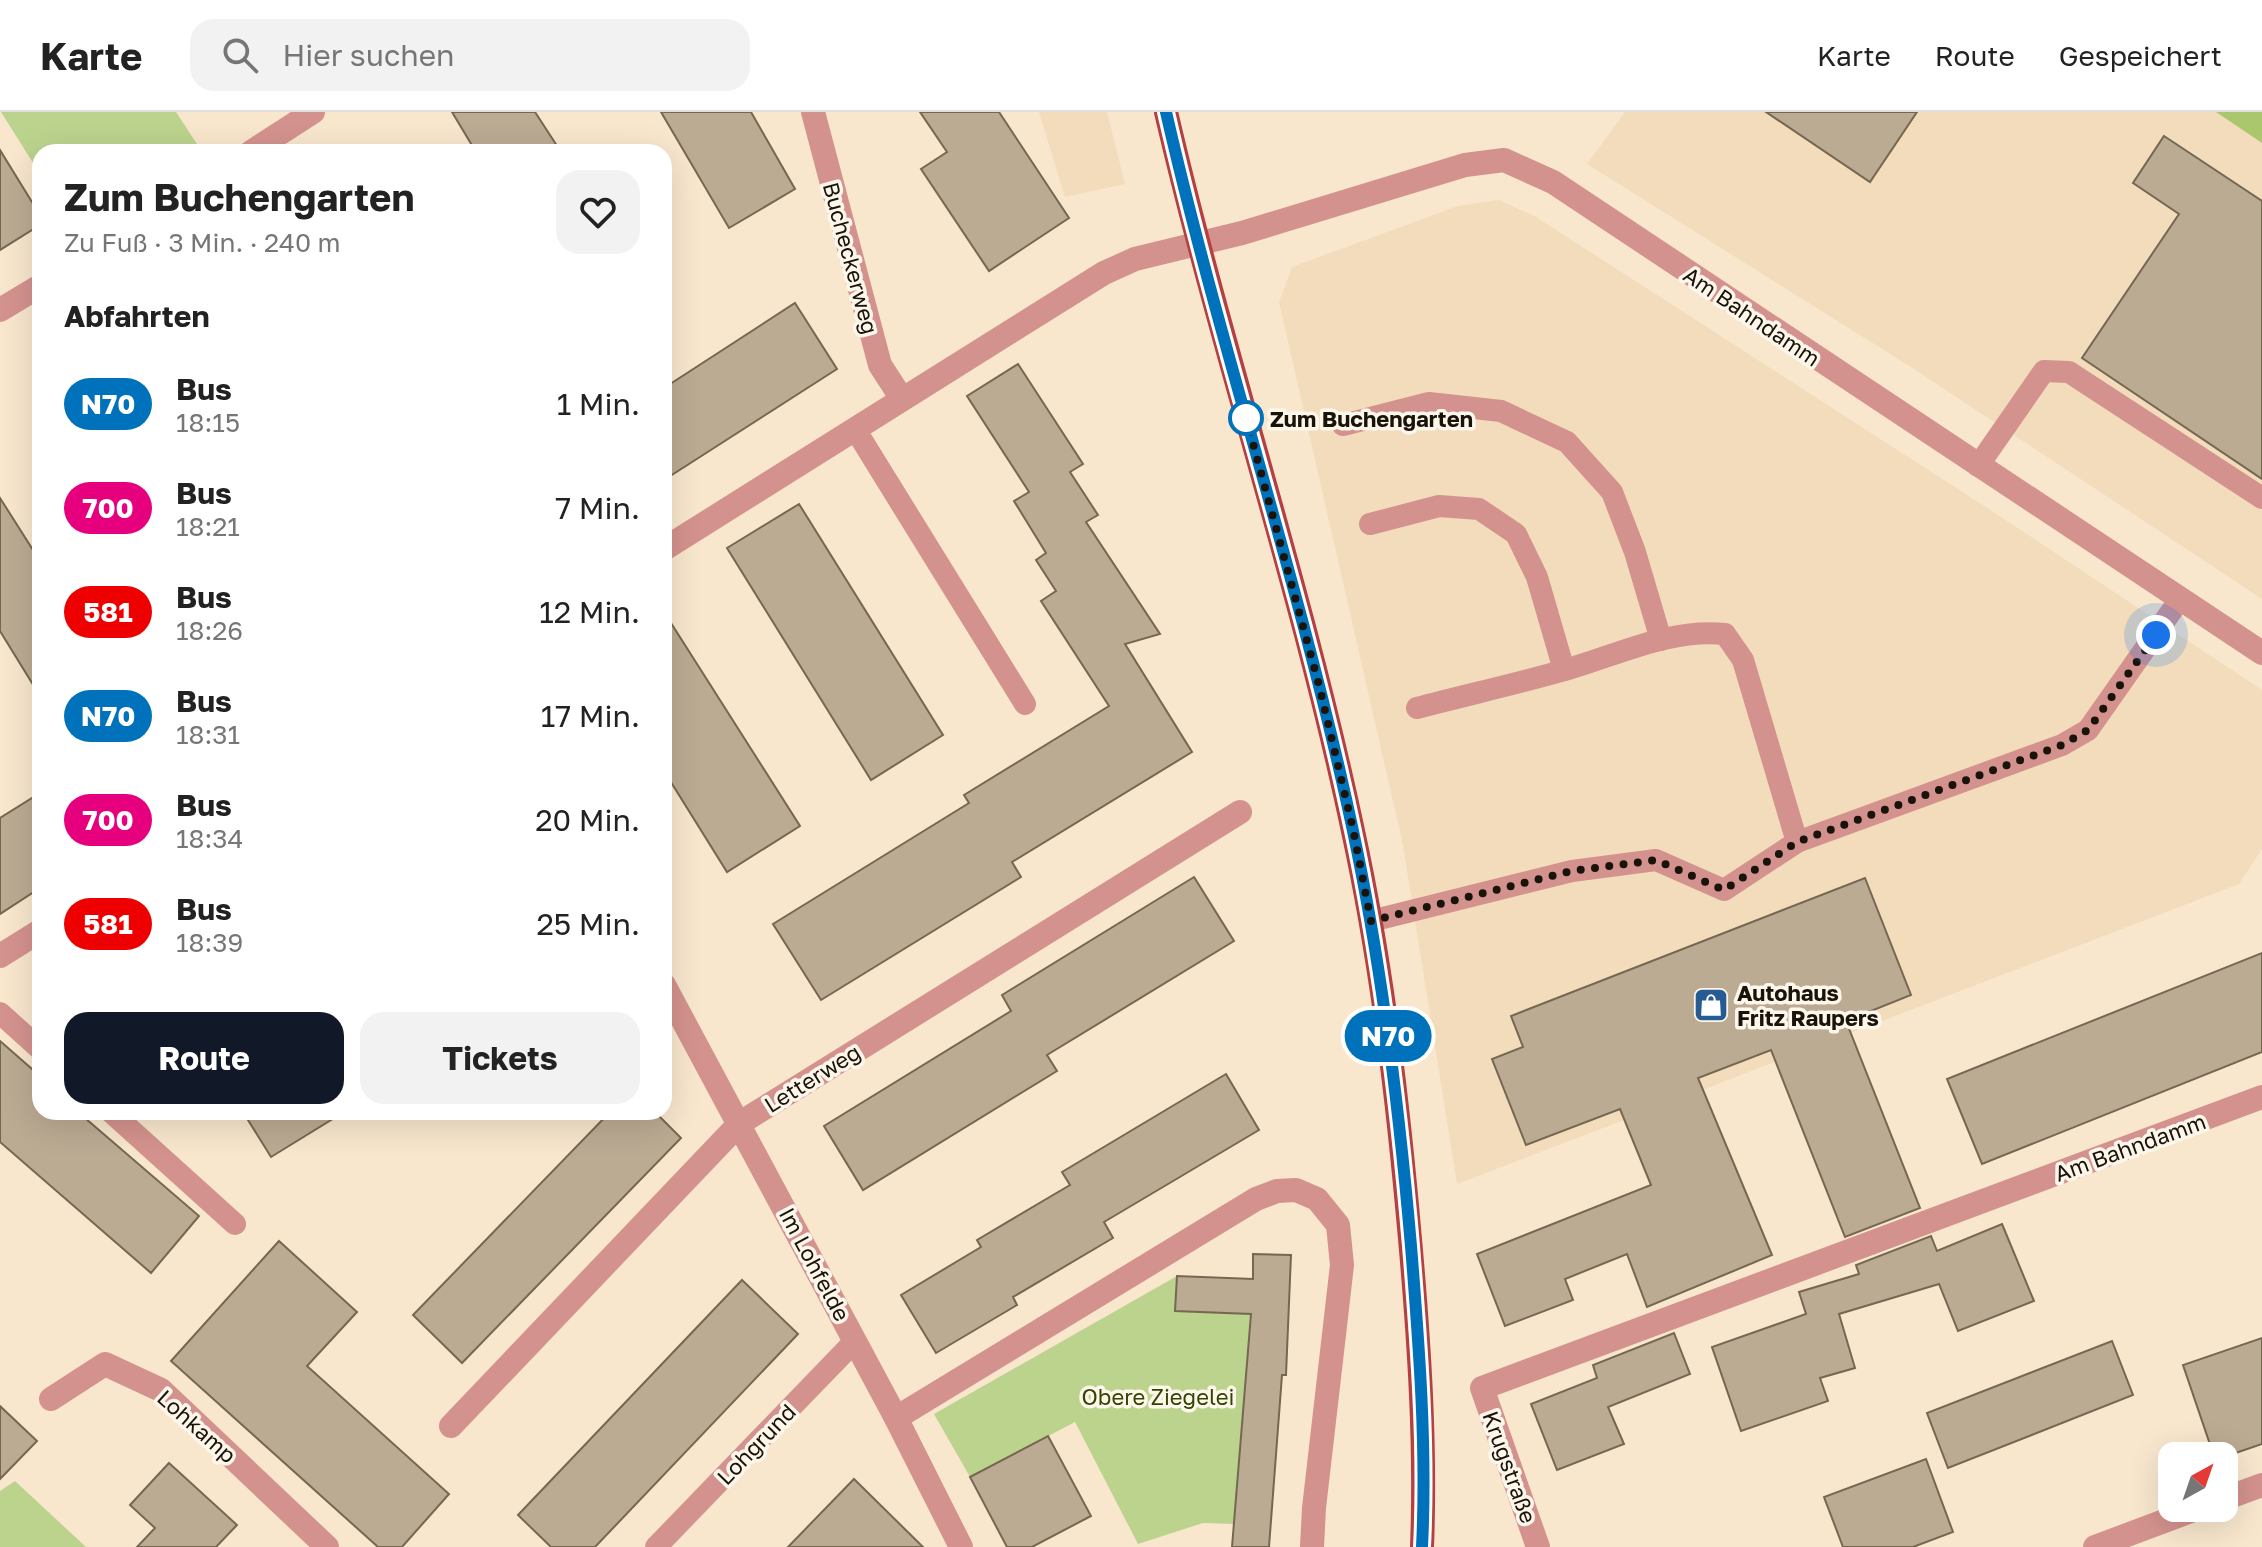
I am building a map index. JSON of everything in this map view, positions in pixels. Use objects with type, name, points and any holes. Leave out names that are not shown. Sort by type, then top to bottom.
[{"type":"main road","points":[[1166,112],[1198,243],[1319,685],[1371,921],[1401,1144],[1417,1312],[1422,1547]]},
{"type":"street","points":[[263,144],[313,112]]},
{"type":"street","name":"Bucheckerweg","points":[[813,112],[880,365],[902,399]]},
{"type":"street","name":"Am Bahndamm","points":[[1198,243],[1242,233],[1465,165],[1504,160],[1553,182],[2262,653]]},
{"type":"street","points":[[672,544],[1104,273],[1135,259],[1198,243]]},
{"type":"street","points":[[0,310],[32,291]]},
{"type":"street","name":"Letterweg","points":[[451,1426],[740,1123],[1240,812]]},
{"type":"street","points":[[0,956],[32,936]]},
{"type":"street","name":"Im Lohfelde","points":[[672,1000],[896,1418],[953,1543]]},
{"type":"street","name":"Am Bahndamm","points":[[1482,1388],[2262,1097]]},
{"type":"street","points":[[896,1418],[1256,1199],[1277,1191],[1296,1190],[1317,1199],[1338,1225],[1342,1265],[1312,1547]]},
{"type":"street","name":"Lohkamp","points":[[51,1399],[105,1364],[161,1390],[327,1547]]},
{"type":"street","name":"Krugstraße","points":[[1482,1388],[1538,1547]]},
{"type":"street","points":[[2238,1494],[2262,1485]]},
{"type":"street","points":[[2107,1545],[2164,1522]]},
{"type":"lane","points":[[1978,466],[2044,371],[2069,372],[2262,498]]},
{"type":"lane","points":[[1343,425],[1429,403],[1501,411],[1567,442],[1612,492],[1635,552],[1661,640]]},
{"type":"lane","points":[[855,429],[1025,704]]},
{"type":"lane","points":[[1370,524],[1439,506],[1479,509],[1516,534],[1537,577],[1564,670]]},
{"type":"lane","points":[[1371,921],[1572,871],[1656,860],[1724,890],[1797,842],[2062,745],[2088,730],[2180,599]]},
{"type":"lane","points":[[1417,708],[1564,670],[1661,640],[1701,631],[1725,634],[1743,660],[1797,842]]},
{"type":"lane","points":[[0,1013],[32,1042]]},
{"type":"lane","points":[[120,1120],[235,1224]]},
{"type":"lane","name":"Lohgrund","points":[[656,1547],[855,1341]]},
{"type":"shaded area","points":[[1039,112],[1107,112],[1125,184],[1065,197]]},
{"type":"shaded area","points":[[1625,112],[2216,112],[2262,143],[2262,599],[1911,367],[1587,164]]},
{"type":"shaded area","points":[[1499,200],[1536,217],[1995,513],[2262,690],[2262,849],[2239,884],[1457,1184],[1403,845],[1279,302],[1292,267],[1458,206]]},
{"type":"green space","points":[[1,112],[176,112],[197,144],[32,144],[32,161]]},
{"type":"green space","points":[[2216,112],[2262,112],[2262,143]]},
{"type":"green space","name":"Obere Ziegelei","points":[[1177,1276],[1176,1311],[1251,1314],[1234,1524],[1203,1523],[1138,1544],[1075,1422],[970,1477],[934,1414]]},
{"type":"green space","points":[[15,1481],[86,1547],[0,1547],[0,1491]]},
{"type":"building","points":[[452,112],[535,112],[556,144],[471,144]]},
{"type":"building","points":[[661,112],[751,112],[795,189],[729,228]]},
{"type":"building","points":[[920,112],[999,112],[1069,218],[989,271],[921,169],[947,152]]},
{"type":"building","points":[[1766,112],[1917,112],[1870,182]]},
{"type":"building","points":[[2164,136],[2262,201],[2262,479],[2082,358],[2179,214],[2133,183]]},
{"type":"building","points":[[0,150],[32,202],[32,230],[0,250]]},
{"type":"building","points":[[795,303],[837,369],[672,475],[672,383]]},
{"type":"building","points":[[1018,364],[1083,464],[1070,472],[1098,515],[1086,522],[1160,634],[1125,644],[1192,752],[1012,862],[1021,877],[821,1000],[773,924],[969,803],[964,795],[1109,706],[1041,601],[1056,591],[1036,560],[1046,553],[1014,501],[1029,492],[967,396]]},
{"type":"building","points":[[0,498],[32,548],[32,683],[0,631]]},
{"type":"building","points":[[799,504],[943,735],[871,780],[727,548]]},
{"type":"building","points":[[672,625],[800,826],[727,872],[672,784]]},
{"type":"building","points":[[32,798],[32,893],[0,914],[0,818]]},
{"type":"building","points":[[1194,877],[1234,941],[1047,1055],[1057,1071],[863,1190],[824,1126],[1011,1011],[1002,995]]},
{"type":"building","points":[[1865,878],[1911,995],[1846,1021],[1920,1208],[1845,1237],[1771,1050],[1698,1078],[1772,1255],[1647,1307],[1627,1254],[1565,1279],[1573,1300],[1505,1326],[1477,1254],[1651,1185],[1620,1109],[1526,1145],[1492,1059],[1523,1047],[1511,1016]]},
{"type":"building","points":[[2262,953],[2262,1052],[1982,1164],[1947,1079]]},
{"type":"building","points":[[0,1041],[32,1069],[32,1120],[87,1120],[199,1216],[151,1273],[0,1142]]},
{"type":"building","points":[[1226,1074],[1259,1130],[1104,1222],[1113,1238],[1013,1297],[1017,1305],[936,1353],[901,1295],[981,1247],[977,1240],[1070,1185],[1062,1172]]},
{"type":"building","points":[[248,1120],[331,1120],[271,1157]]},
{"type":"building","points":[[602,1120],[663,1120],[681,1138],[462,1363],[413,1315]]},
{"type":"building","points":[[2002,1224],[2034,1301],[1958,1331],[1939,1284],[1839,1314],[1855,1368],[1820,1378],[1828,1401],[1741,1431],[1712,1347],[1806,1314],[1799,1292],[1859,1274],[1856,1265],[1931,1236],[1937,1251]]},
{"type":"building","points":[[279,1241],[357,1312],[307,1366],[449,1494],[402,1547],[378,1547],[171,1361]]},
{"type":"building","points":[[1253,1254],[1291,1255],[1286,1375],[1282,1375],[1269,1547],[1232,1547],[1251,1314],[1175,1311],[1177,1276],[1253,1279]]},
{"type":"building","points":[[742,1280],[798,1334],[595,1547],[551,1547],[518,1515]]},
{"type":"building","points":[[1674,1333],[1690,1374],[1608,1407],[1624,1444],[1557,1470],[1531,1404],[1597,1378],[1593,1365]]},
{"type":"building","points":[[2262,1338],[2262,1444],[2238,1452],[2238,1442],[2209,1442],[2183,1365]]},
{"type":"building","points":[[2112,1341],[2133,1395],[1948,1468],[1927,1413]]},
{"type":"building","points":[[0,1406],[37,1441],[0,1479]]},
{"type":"building","points":[[1048,1436],[1091,1516],[1032,1547],[1007,1547],[970,1477]]},
{"type":"building","points":[[1926,1459],[1953,1532],[1913,1547],[1843,1547],[1824,1497]]},
{"type":"building","points":[[169,1463],[237,1525],[216,1547],[137,1547],[155,1528],[130,1505]]},
{"type":"building","points":[[854,1479],[923,1547],[788,1547]]},
{"type":"bus line","name":"N70","points":[[1166,112],[1198,243],[1319,685],[1371,921],[1405,1174],[1418,1327],[1424,1509],[1422,1547]]},
{"type":"place","name":"Zum Buchengarten","points":[[1246,418]]},
{"type":"place","name":"Autohaus Fritz Raupers","points":[[1711,1005]]},
{"type":"route","points":[[1246,418],[1319,685],[1371,921],[1572,871],[1656,860],[1724,890],[1797,842],[2062,745],[2088,730],[2156,635]]}]
